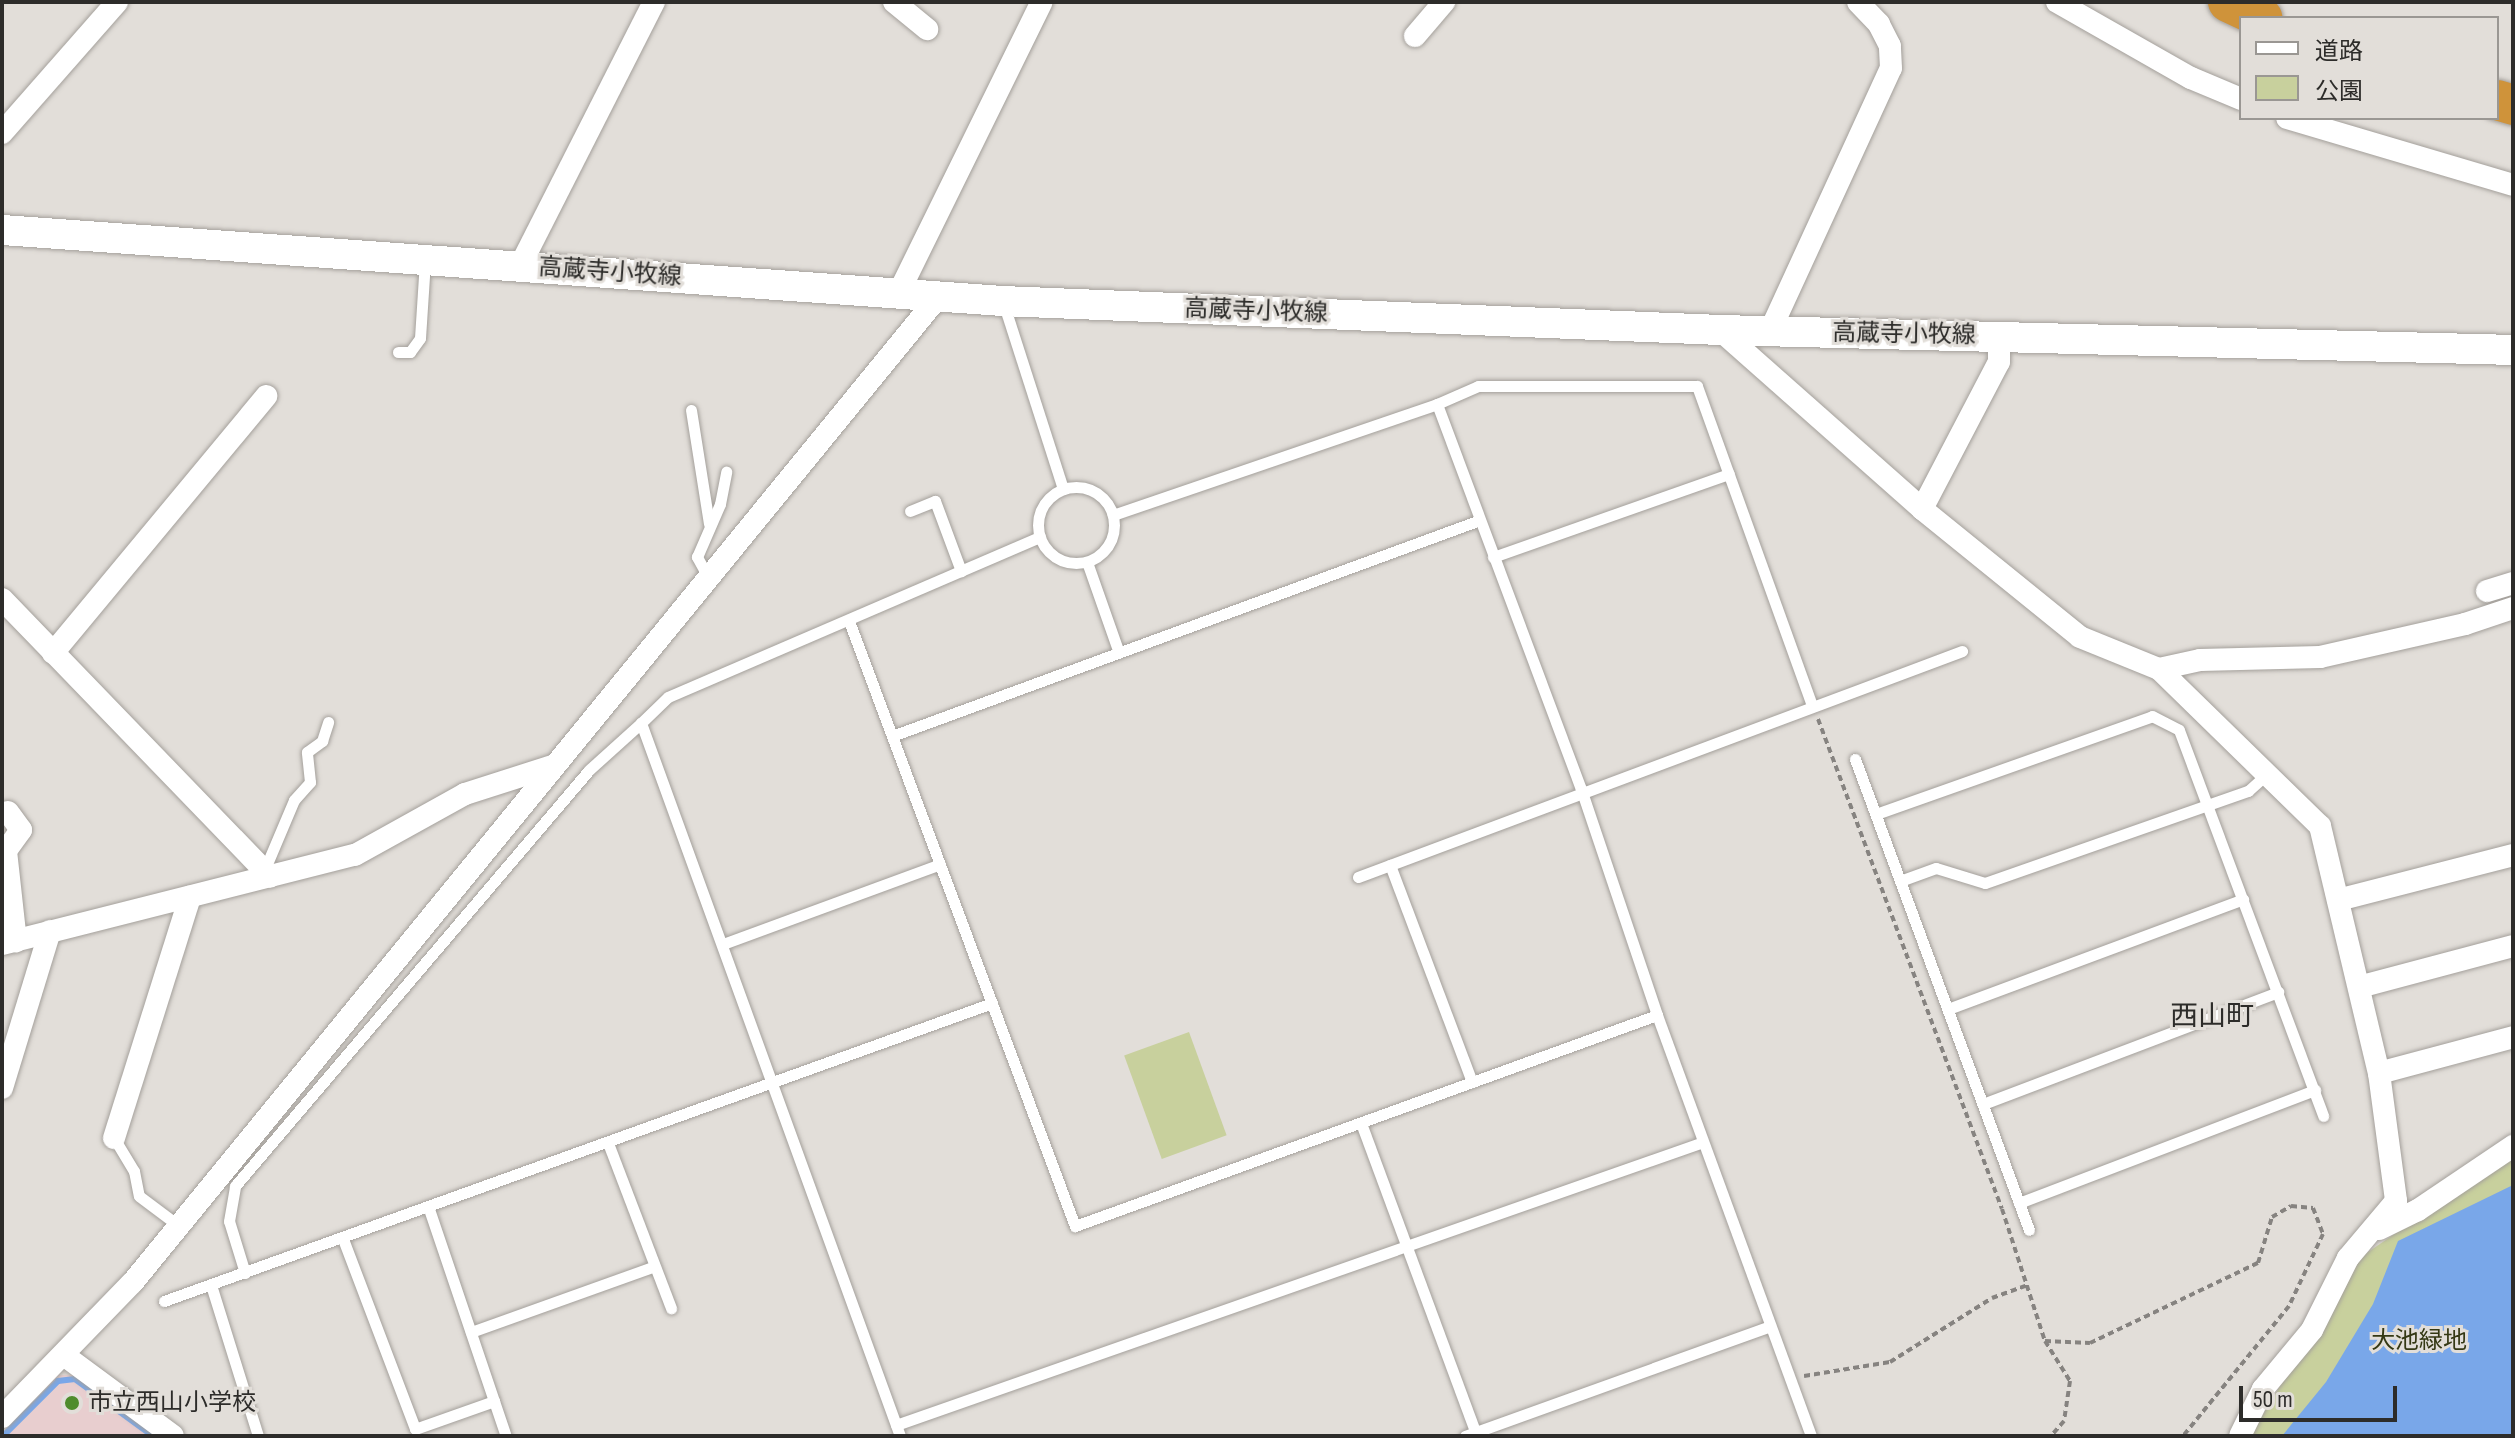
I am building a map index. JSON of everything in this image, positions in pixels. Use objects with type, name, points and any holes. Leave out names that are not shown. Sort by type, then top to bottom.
[{"type":"highway","points":[[2228,2],[2259,16]]},
{"type":"main road","name":"高蔵寺小牧線","points":[[2,230],[1002,301],[1720,330],[2513,350]]},
{"type":"street","points":[[2,133],[117,2]]},
{"type":"street","points":[[520,266],[654,2]]},
{"type":"street","points":[[894,2],[927,29]]},
{"type":"street","points":[[899,292],[1042,2]]},
{"type":"street","points":[[1415,36],[1444,2]]},
{"type":"street","points":[[1770,331],[1891,68],[1885,35],[1858,2]]},
{"type":"street","points":[[2057,2],[2191,78],[2239,98]]},
{"type":"street","points":[[2294,120],[2513,185]]},
{"type":"street","points":[[2,1417],[65,1356],[179,1226],[707,575],[939,296]]},
{"type":"street","points":[[1720,330],[1922,509],[2080,637],[2159,669],[2320,826],[2379,1073],[2396,1201],[2378,1229],[2348,1258],[2312,1330],[2263,1389],[2240,1436]]},
{"type":"street","points":[[1922,509],[1999,362],[1999,337]]},
{"type":"street","points":[[53,653],[266,396]]},
{"type":"street","points":[[2487,591],[2513,583]]},
{"type":"street","points":[[2,599],[267,874]]},
{"type":"street","points":[[2159,669],[2200,660],[2320,657],[2465,624],[2513,608]]},
{"type":"street","points":[[8,812],[21,830],[6,851],[9,942],[190,897],[267,874],[355,855],[465,794],[552,766]]},
{"type":"street","points":[[2338,900],[2513,855]]},
{"type":"street","points":[[114,1138],[190,897]]},
{"type":"street","points":[[2,1088],[50,931]]},
{"type":"street","points":[[2359,987],[2513,946]]},
{"type":"street","points":[[2379,1073],[2513,1037]]},
{"type":"street","points":[[2378,1229],[2418,1210],[2513,1146]]},
{"type":"street","points":[[65,1356],[173,1436]]},
{"type":"lane","points":[[398,352],[410,352],[420,338],[425,259]]},
{"type":"lane","points":[[1002,301],[1063,489]]},
{"type":"lane","points":[[1113,515],[1437,404],[1478,386],[1697,386],[1812,705]]},
{"type":"lane","points":[[1437,404],[1581,789],[1657,1015],[1811,1436]]},
{"type":"lane","points":[[691,410],[709,524]]},
{"type":"lane","points":[[707,575],[697,557],[726,472]]},
{"type":"lane","points":[[1493,557],[1729,474]]},
{"type":"lane","points":[[1063,489],[1094,491],[1113,515],[1110,543],[1087,562],[1058,558],[1040,537],[1042,509],[1063,489]]},
{"type":"lane","points":[[910,511],[935,501],[961,571]]},
{"type":"lane","points":[[892,736],[1480,520]]},
{"type":"lane","points":[[245,1273],[229,1221],[235,1186],[589,770],[668,697],[1040,537]]},
{"type":"lane","points":[[1087,562],[1119,653]]},
{"type":"lane","points":[[849,621],[1075,1226],[1657,1015]]},
{"type":"lane","points":[[1358,877],[1581,789],[1962,651]]},
{"type":"lane","points":[[1876,814],[2152,716],[2179,730],[2323,1116]]},
{"type":"lane","points":[[267,874],[294,800],[310,782],[307,752],[322,741],[328,722]]},
{"type":"lane","points":[[641,723],[775,1082],[898,1430],[1703,1142]]},
{"type":"lane","points":[[1855,759],[2029,1230]]},
{"type":"lane","points":[[1900,881],[1936,868],[1985,883],[2248,791],[2267,774]]},
{"type":"lane","points":[[723,944],[940,864]]},
{"type":"lane","points":[[1390,865],[1472,1082]]},
{"type":"lane","points":[[1948,1009],[2243,899]]},
{"type":"lane","points":[[1983,1104],[2278,992]]},
{"type":"lane","points":[[164,1301],[429,1209],[992,1003]]},
{"type":"lane","points":[[2019,1203],[2315,1090]]},
{"type":"lane","points":[[1361,1123],[1472,1435],[1770,1326]]},
{"type":"lane","points":[[114,1138],[134,1171],[139,1196],[179,1226]]},
{"type":"lane","points":[[608,1143],[671,1308]]},
{"type":"lane","points":[[429,1209],[506,1436]]},
{"type":"lane","points":[[343,1239],[415,1429],[428,1431],[494,1401]]},
{"type":"lane","points":[[471,1332],[655,1266]]},
{"type":"lane","points":[[211,1285],[258,1436]]},
{"type":"path","points":[[1812,705],[2045,1341],[2070,1381],[2064,1421],[2051,1436]]},
{"type":"path","points":[[2045,1341],[2090,1343],[2258,1263],[2272,1217],[2291,1206],[2313,1208],[2323,1234],[2289,1306],[2183,1436]]},
{"type":"path","points":[[1789,1378],[1890,1362],[1992,1298],[2027,1285]]},
{"type":"shaded area","name":"市立西山小学校","points":[[58,1375],[75,1375],[160,1436],[2,1436]]},
{"type":"green space","points":[[1189,1032],[1227,1135],[1162,1159],[1124,1056]]},
{"type":"green space","name":"大池緑地","points":[[2513,1153],[2513,1436],[2250,1436],[2355,1261]]},
{"type":"water","name":"大池緑地","points":[[2513,1185],[2513,1436],[2282,1436],[2326,1382],[2373,1304],[2398,1241]]},
{"type":"waterway","points":[[3,1436],[58,1381],[75,1379],[153,1436]]},
{"type":"place","name":"市立西山小学校","points":[[72,1403]]},
{"type":"district","name":"西山町","points":[[2212,1017]]}]
